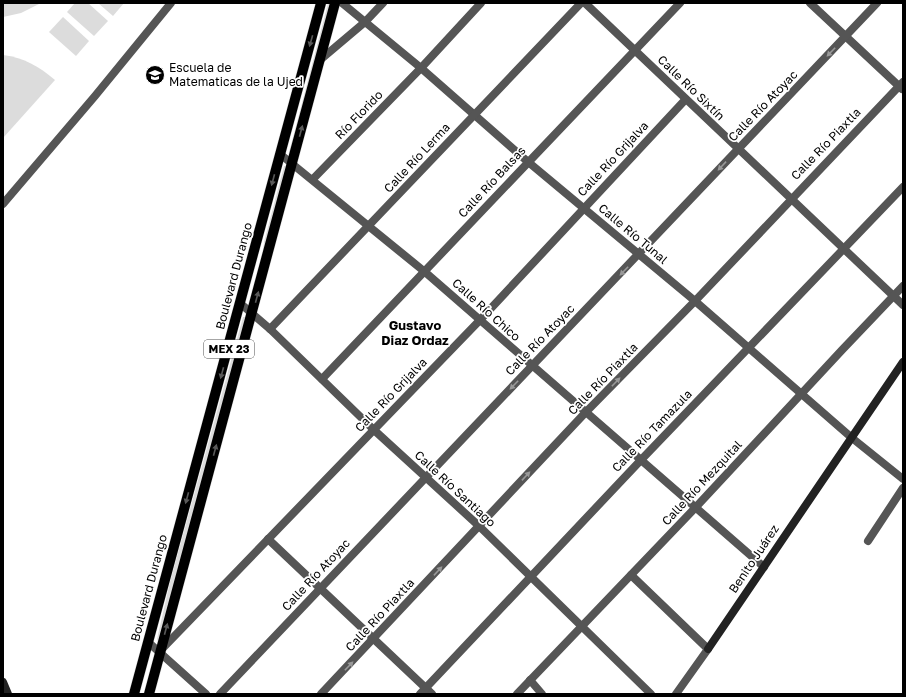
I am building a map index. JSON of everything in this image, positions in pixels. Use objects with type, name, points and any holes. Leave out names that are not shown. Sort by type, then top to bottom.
[{"type":"main road","name":"Boulevard Durango","points":[[134,694],[241,304],[321,3]]},
{"type":"main road","name":"MEX 23","points":[[149,694],[335,3]]},
{"type":"street","points":[[3,204],[95,96],[171,3]]},
{"type":"street","name":"Calle Río Tunal","points":[[342,3],[422,68],[527,161],[695,301],[852,438],[903,479]]},
{"type":"street","points":[[320,60],[365,22],[383,3]]},
{"type":"street","name":"Río Florido","points":[[313,179],[422,68],[481,3]]},
{"type":"street","name":"Calle Río Lerma","points":[[270,329],[370,226],[581,3]]},
{"type":"street","name":"Calle Río Sixtín","points":[[585,3],[685,100],[792,198],[809,217],[844,248],[903,305]]},
{"type":"street","name":"Calle Río Balsas","points":[[322,379],[425,272],[527,161],[680,3]]},
{"type":"street","points":[[810,3],[845,37],[902,86]]},
{"type":"street","name":"Calle Río Atoyac","points":[[220,694],[877,3]]},
{"type":"street","name":"Calle Río Piaxtla","points":[[322,694],[585,413],[902,86]]},
{"type":"street","name":"Calle Río Grijalva","points":[[160,652],[480,320],[685,100]]},
{"type":"street","name":"Calle Río Chico","points":[[280,154],[313,179],[425,272],[640,461],[696,507],[764,567]]},
{"type":"street","name":"Calle Río Tamazula","points":[[423,691],[640,461],[903,187]]},
{"type":"street","name":"Calle Río Mezquital","points":[[517,694],[696,507],[903,286]]},
{"type":"street","name":"Calle Río Santiago","points":[[241,304],[270,329],[374,430],[479,526],[650,694]]},
{"type":"street","name":"Benito Juárez","points":[[676,694],[903,362]]},
{"type":"street","points":[[868,542],[903,488]]},
{"type":"street","points":[[268,539],[375,639],[423,691],[432,694]]},
{"type":"street","points":[[631,575],[708,649]]},
{"type":"street","points":[[148,642],[206,694]]},
{"type":"street","points":[[530,680],[542,694]]},
{"type":"street","points":[[3,682],[8,694]]},
{"type":"shaded area","points":[[3,3],[41,3],[21,13],[3,17]]},
{"type":"shaded area","points":[[75,3],[88,3],[108,21],[94,36],[67,12]]},
{"type":"shaded area","points":[[98,3],[124,3],[113,16]]},
{"type":"shaded area","points":[[328,3],[330,3],[291,153],[289,153]]},
{"type":"shaded area","points":[[63,17],[89,41],[76,56],[49,32]]},
{"type":"shaded area","points":[[3,55],[18,58],[31,63],[55,80],[3,138]]},
{"type":"shaded area","points":[[284,166],[286,166],[262,261],[264,242]]},
{"type":"shaded area","points":[[243,317],[246,317],[158,641],[157,639],[170,582]]},
{"type":"place","name":"Escuela de Matematicas de la Ujed","points":[[155,75]]},
{"type":"district","name":"Gustavo Diaz Ordaz","points":[[415,332]]}]
